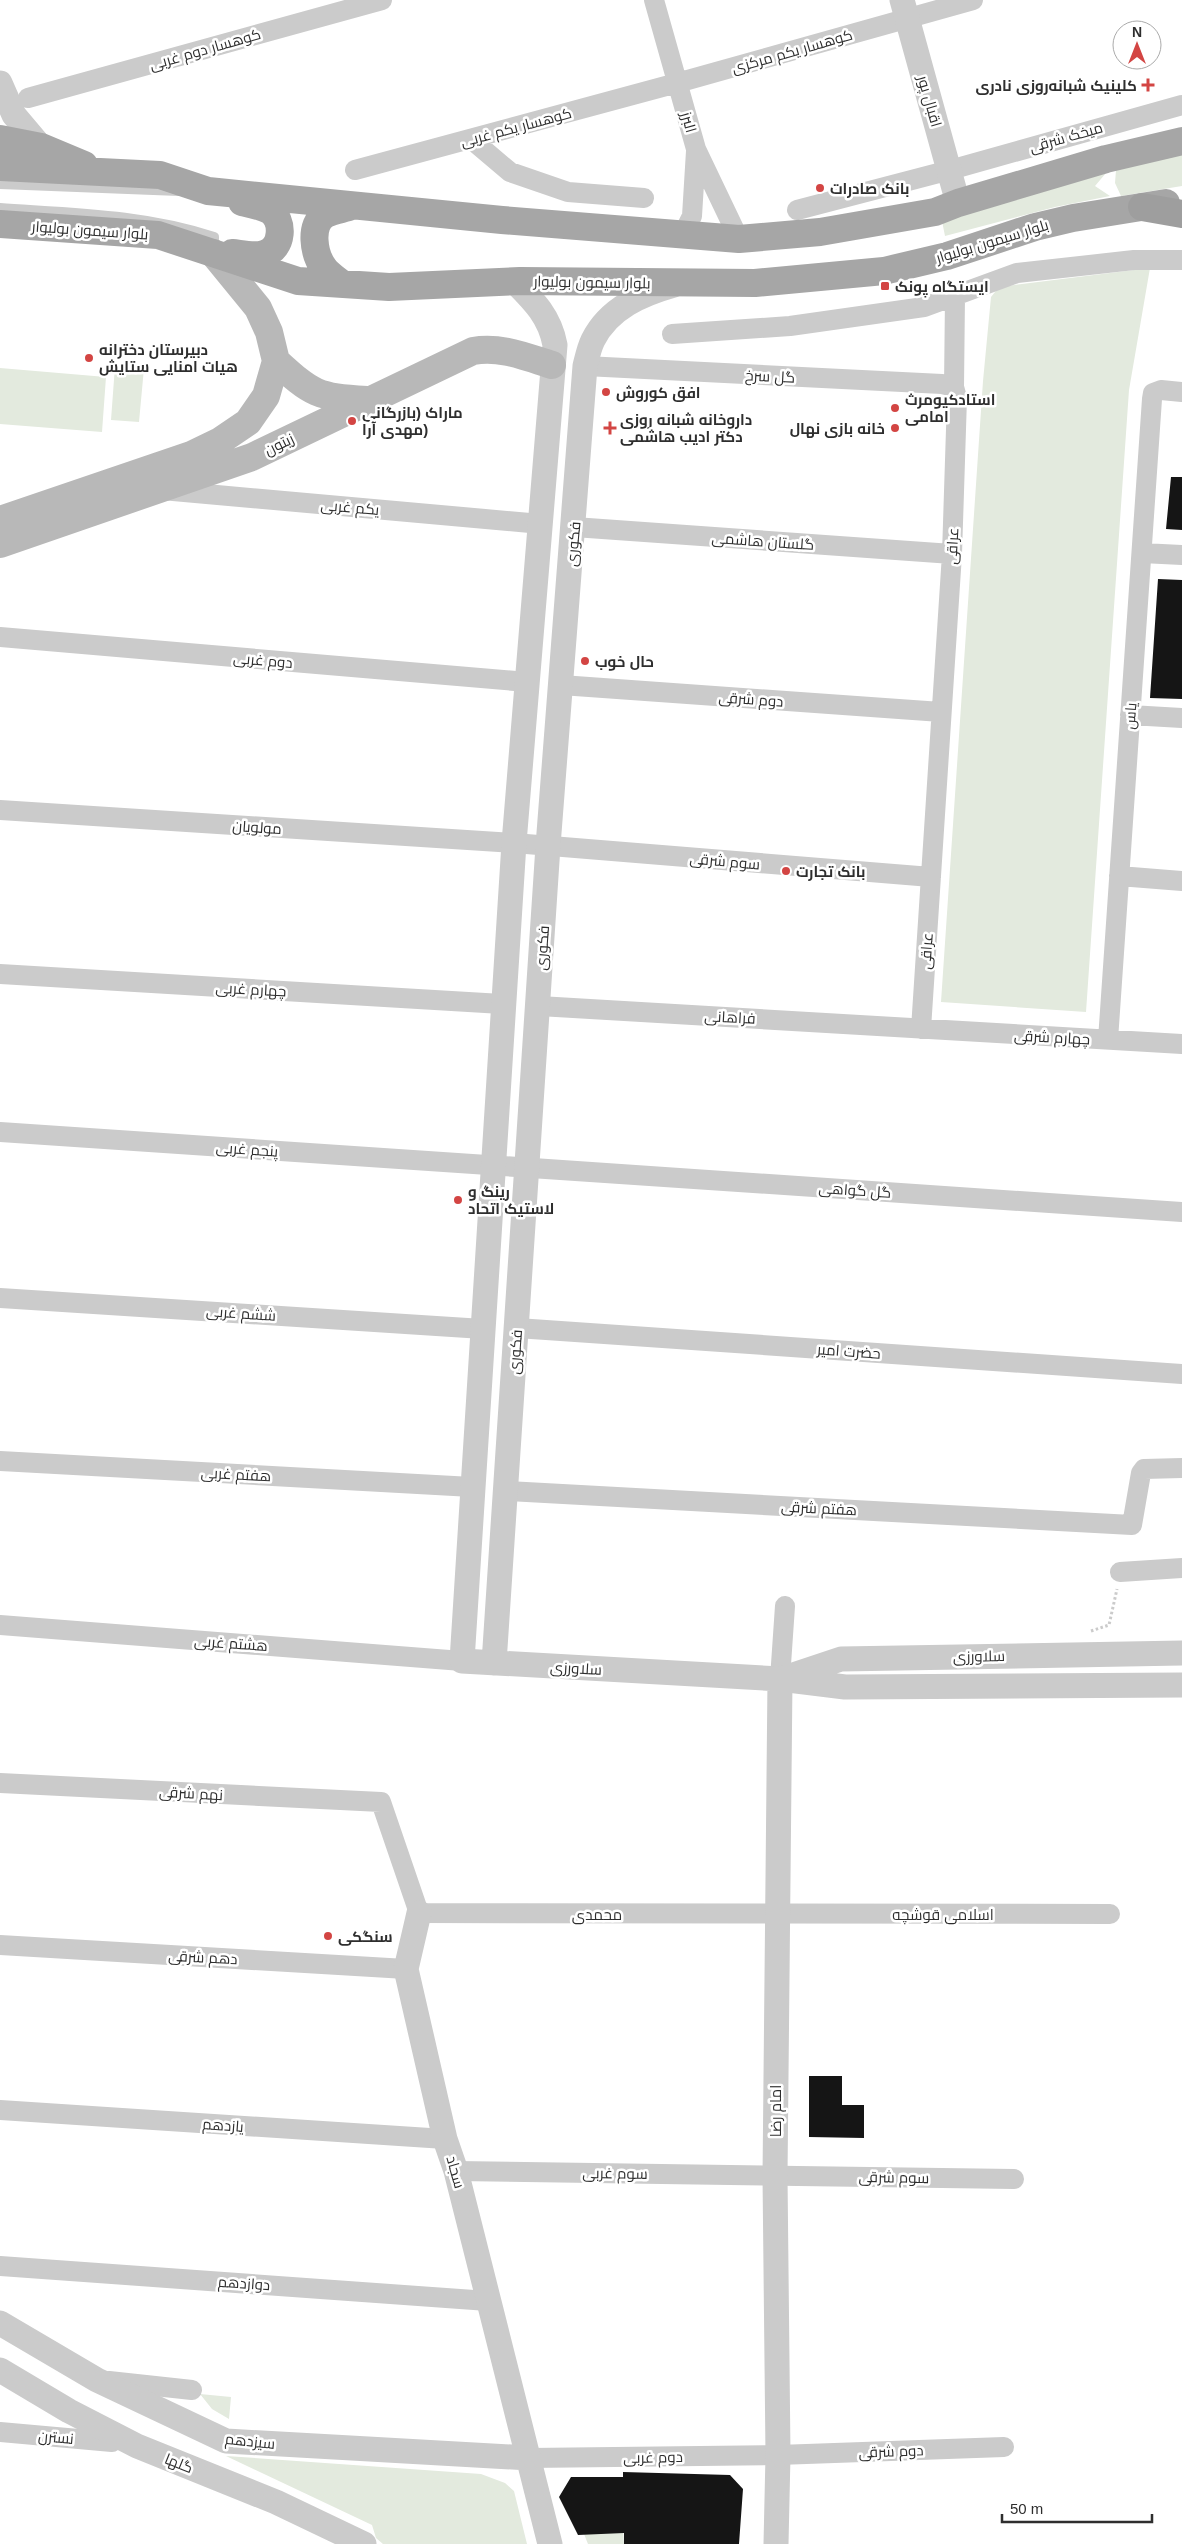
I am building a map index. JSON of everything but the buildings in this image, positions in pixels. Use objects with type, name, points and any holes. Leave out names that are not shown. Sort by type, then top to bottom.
[{"type":"highway","points":[[1142,206],[1182,214]]},
{"type":"main road","points":[[0,139],[41,147],[99,172]]},
{"type":"main road","points":[[208,191],[502,220],[739,239],[820,232],[935,212],[958,202],[1106,159],[1182,141]]},
{"type":"main road","points":[[0,167],[160,175],[268,210],[274,215],[280,230],[276,245],[263,254],[214,253]]},
{"type":"main road","name":"بلوار سیمون بولیوار","points":[[0,224],[158,235],[298,281],[389,287],[569,280],[679,284],[755,283],[884,271],[948,256],[1035,227],[1142,206],[1182,201]]},
{"type":"main road","points":[[342,284],[324,269],[316,253],[314,241],[316,224],[324,215],[356,205]]},
{"type":"main road","points":[[0,520],[191,455],[220,441],[248,422],[266,396],[276,360],[269,332],[258,308],[214,253]]},
{"type":"main road","name":"زیتون","points":[[0,544],[252,457],[367,400],[473,351],[488,348],[502,350],[552,364]]},
{"type":"main road","points":[[276,360],[312,392],[333,398],[367,400]]},
{"type":"street","name":"کوهسار دوم غربی","points":[[28,98],[382,0]]},
{"type":"street","name":"البرز","points":[[654,0],[696,149],[739,239]]},
{"type":"street","name":"کوهسار یکم مرکزی","points":[[678,84],[905,9],[973,0]]},
{"type":"street","name":"اقبال پور","points":[[905,9],[958,202]]},
{"type":"street","points":[[0,84],[14,115],[41,147]]},
{"type":"street","name":"کوهسار یکم غربی","points":[[355,170],[678,84]]},
{"type":"street","name":"میخک شرقی","points":[[797,210],[950,170],[1182,105]]},
{"type":"street","points":[[471,139],[510,172],[568,192],[644,198]]},
{"type":"street","points":[[683,234],[692,216],[696,149]]},
{"type":"street","points":[[672,334],[790,326],[924,307],[1017,273],[1134,260],[1182,260]]},
{"type":"street","points":[[462,1661],[494,1166],[502,1004],[526,682],[555,345],[552,328],[540,306],[514,281]]},
{"type":"street","name":"فکوری","points":[[494,1663],[539,1006],[548,846],[585,366],[593,340],[607,321],[627,303],[648,293],[679,284]]},
{"type":"street","name":"عراقی","points":[[921,1029],[952,554],[957,398],[954,388],[955,296]]},
{"type":"street","name":"گل سرخ","points":[[585,366],[942,384],[954,388]]},
{"type":"street","name":"یاس","points":[[1108,1040],[1153,393],[1161,390],[1182,392]]},
{"type":"street","name":"یکم غربی","points":[[160,490],[541,524]]},
{"type":"street","name":"گلستان هاشمی","points":[[574,527],[952,554]]},
{"type":"street","points":[[1142,553],[1182,555]]},
{"type":"street","name":"دوم غربی","points":[[0,637],[526,682]]},
{"type":"street","name":"دوم شرقی","points":[[561,686],[942,712]]},
{"type":"street","points":[[1130,715],[1182,718]]},
{"type":"street","name":"مولویان","points":[[0,810],[548,846]]},
{"type":"street","name":"سوم شرقی","points":[[548,846],[931,877]]},
{"type":"street","points":[[1119,876],[1182,881]]},
{"type":"street","name":"چهارم غربی","points":[[0,974],[502,1004]]},
{"type":"street","name":"فراهانی","points":[[539,1006],[921,1029]]},
{"type":"street","name":"چهارم شرقی","points":[[921,1029],[1182,1044]]},
{"type":"street","name":"پنجم غربی","points":[[0,1132],[527,1168]]},
{"type":"street","name":"گل گواهی","points":[[527,1168],[1182,1212]]},
{"type":"street","name":"ششم غربی","points":[[0,1298],[483,1329]]},
{"type":"street","name":"حضرت امیر","points":[[517,1328],[1182,1374]]},
{"type":"street","name":"هفتم غربی","points":[[0,1461],[472,1487]]},
{"type":"street","name":"هفتم شرقی","points":[[506,1491],[1132,1525],[1144,1469],[1182,1468]]},
{"type":"street","points":[[1120,1572],[1182,1568]]},
{"type":"street","points":[[780,1679],[784,1606]]},
{"type":"street","name":"هشتم غربی","points":[[0,1625],[462,1661]]},
{"type":"street","name":"سلاورزی","points":[[780,1679],[841,1659],[1182,1653]]},
{"type":"street","name":"سلاورزی","points":[[462,1661],[780,1679],[845,1687],[1182,1685]]},
{"type":"street","name":"امام رضا","points":[[776,2544],[778,2455],[774,2176],[780,1679]]},
{"type":"street","name":"نهم شرقی","points":[[0,1783],[381,1802],[419,1914]]},
{"type":"street","name":"محمدی","points":[[419,1914],[776,1914]]},
{"type":"street","name":"سجاد","points":[[419,1914],[406,1969],[446,2139],[456,2170],[550,2544]]},
{"type":"street","name":"اسلامی قوشچه","points":[[776,1914],[1110,1914]]},
{"type":"street","name":"دهم شرقی","points":[[0,1945],[406,1969]]},
{"type":"street","name":"یازدهم","points":[[0,2110],[446,2139]]},
{"type":"street","name":"سوم غربی","points":[[456,2170],[774,2176]]},
{"type":"street","name":"سوم شرقی","points":[[774,2176],[1014,2178]]},
{"type":"street","name":"دوازدهم","points":[[0,2266],[488,2301]]},
{"type":"street","name":"سیزدهم","points":[[0,2323],[97,2380],[226,2441],[529,2458]]},
{"type":"street","name":"گلها","points":[[0,2370],[69,2411],[137,2446],[276,2502],[364,2544]]},
{"type":"street","points":[[97,2380],[192,2390]]},
{"type":"street","name":"نسترن","points":[[0,2432],[112,2442]]},
{"type":"street","name":"دوم شرقی","points":[[778,2455],[1004,2447]]},
{"type":"street","name":"دوم غربی","points":[[529,2458],[778,2455]]},
{"type":"lane","points":[[0,184],[153,192],[208,191]]},
{"type":"lane","points":[[0,208],[97,215],[186,228],[214,238],[214,253]]},
{"type":"path","points":[[1067,1655],[1080,1635],[1109,1625],[1120,1572]]},
{"type":"shaded area","points":[[1182,153],[1182,186],[1121,196],[1115,183],[1116,170]]},
{"type":"shaded area","points":[[1106,173],[1095,186],[1110,196],[1055,207],[945,236],[942,221]]},
{"type":"shaded area","points":[[1150,268],[1129,390],[1086,1012],[941,1002],[983,381],[991,297],[999,287]]},
{"type":"shaded area","points":[[115,366],[144,368],[139,422],[111,420]]},
{"type":"shaded area","points":[[0,368],[106,377],[102,432],[0,424]]},
{"type":"shaded area","points":[[200,2394],[231,2397],[229,2419],[212,2409]]},
{"type":"shaded area","points":[[226,2456],[481,2474],[505,2483],[514,2491],[527,2544],[383,2544],[376,2538],[372,2525]]},
{"type":"shaded area","points":[[623,2529],[624,2544],[588,2544],[584,2534]]},
{"type":"place","name":"کلینیک شبانه‌روزی نادری","points":[[1148,85]]},
{"type":"place","name":"بانک صادرات","points":[[820,188]]},
{"type":"place","name":"ایستگاه پونک","points":[[885,286]]},
{"type":"place","name":"دبیرستان دخترانه هیات امنایی ستایش","points":[[89,358]]},
{"type":"place","name":"افق کوروش","points":[[606,392]]},
{"type":"place","name":"استادکیومرث امامی","points":[[895,408]]},
{"type":"place","name":"ماراک (بازرگانی مهدی آرا)","points":[[352,421]]},
{"type":"place","name":"داروخانه شبانه روزی دکتر ادیب هاشمی","points":[[610,428]]},
{"type":"place","name":"خانه بازی نهال","points":[[895,428]]},
{"type":"place","name":"حال خوب","points":[[585,661]]},
{"type":"place","name":"بانک تجارت","points":[[786,871]]},
{"type":"place","name":"رینگ و لاستیک اتحاد","points":[[458,1200]]},
{"type":"place","name":"سنگکی","points":[[328,1936]]}]
